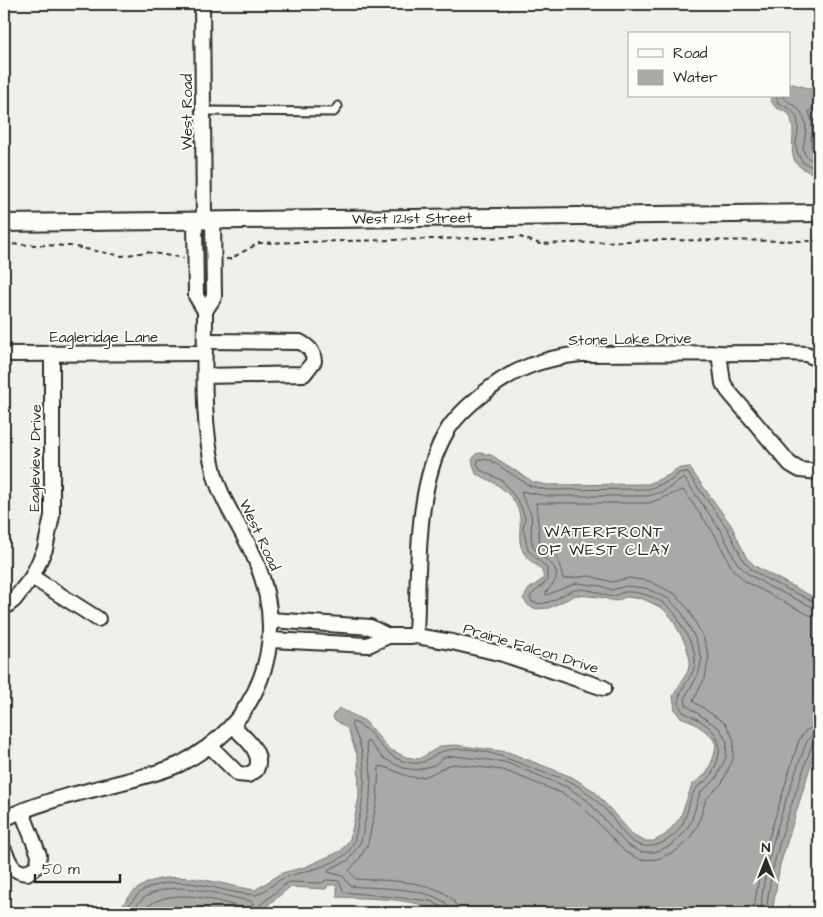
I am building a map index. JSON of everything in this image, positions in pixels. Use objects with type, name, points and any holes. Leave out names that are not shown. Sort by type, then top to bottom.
[{"type":"street","name":"West Road","points":[[4,819],[165,770],[210,746],[245,710],[258,687],[271,640],[268,594],[256,558],[215,475],[206,425],[204,311],[196,296],[196,258],[204,220],[202,4]]},
{"type":"street","name":"West 121st Street","points":[[4,223],[819,212]]},
{"type":"street","name":"West Road","points":[[204,220],[214,258],[214,296],[204,311]]},
{"type":"street","name":"Eagleridge Lane","points":[[4,354],[52,354],[300,342],[308,346],[313,352],[314,361],[304,374],[205,376]]},
{"type":"street","points":[[719,353],[723,384],[729,392],[790,464],[800,470],[819,472]]},
{"type":"street","name":"Stone Lake Drive","points":[[416,636],[423,509],[428,478],[436,452],[447,430],[474,401],[493,385],[523,367],[561,356],[788,353],[806,354],[819,359]]},
{"type":"street","name":"Eagleview Drive","points":[[4,608],[14,600],[32,577],[45,549],[52,508],[52,354]]},
{"type":"street","points":[[32,577],[98,619]]},
{"type":"street","name":"Prairie Falcon Drive","points":[[271,620],[370,627],[388,636]]},
{"type":"street","name":"Prairie Falcon Drive","points":[[271,640],[368,645],[388,636],[416,636],[476,647],[604,688]]},
{"type":"street","points":[[210,746],[238,774],[248,775],[256,770],[259,760],[258,753],[232,725]]},
{"type":"street","points":[[4,850],[13,869],[18,872],[27,873],[38,865],[39,855],[22,812]]},
{"type":"lane","points":[[203,111],[334,112],[338,106]]},
{"type":"path","points":[[214,258],[230,259],[259,243],[520,236],[540,244],[659,240],[819,241]]},
{"type":"path","points":[[4,244],[70,246],[122,256],[146,252],[196,258]]},
{"type":"water","points":[[790,83],[819,91],[819,175],[806,170],[794,158],[792,150],[792,124],[789,114],[775,107],[771,98],[790,98]]},
{"type":"water","points":[[476,454],[491,455],[533,482],[547,485],[648,484],[669,475],[676,469],[689,467],[731,525],[746,557],[755,566],[819,600],[819,738],[780,865],[772,913],[443,913],[405,901],[337,897],[337,885],[328,885],[326,889],[290,887],[258,913],[116,913],[133,892],[152,881],[181,877],[255,890],[282,873],[305,867],[341,851],[350,839],[359,797],[358,758],[348,729],[334,719],[333,715],[339,708],[365,721],[389,749],[406,757],[419,759],[441,746],[455,745],[508,752],[572,777],[594,791],[634,836],[644,841],[654,841],[665,835],[680,818],[692,785],[707,773],[716,745],[711,735],[691,721],[680,717],[675,710],[673,696],[688,671],[690,660],[686,645],[672,618],[662,608],[643,599],[626,597],[615,601],[599,597],[576,595],[549,608],[537,609],[529,606],[523,599],[529,589],[543,579],[543,574],[522,549],[519,511],[515,503],[498,485],[476,474],[472,460]]},
{"type":"district","name":"WATERFRONT OF WEST CLAY","points":[[604,540]]}]
